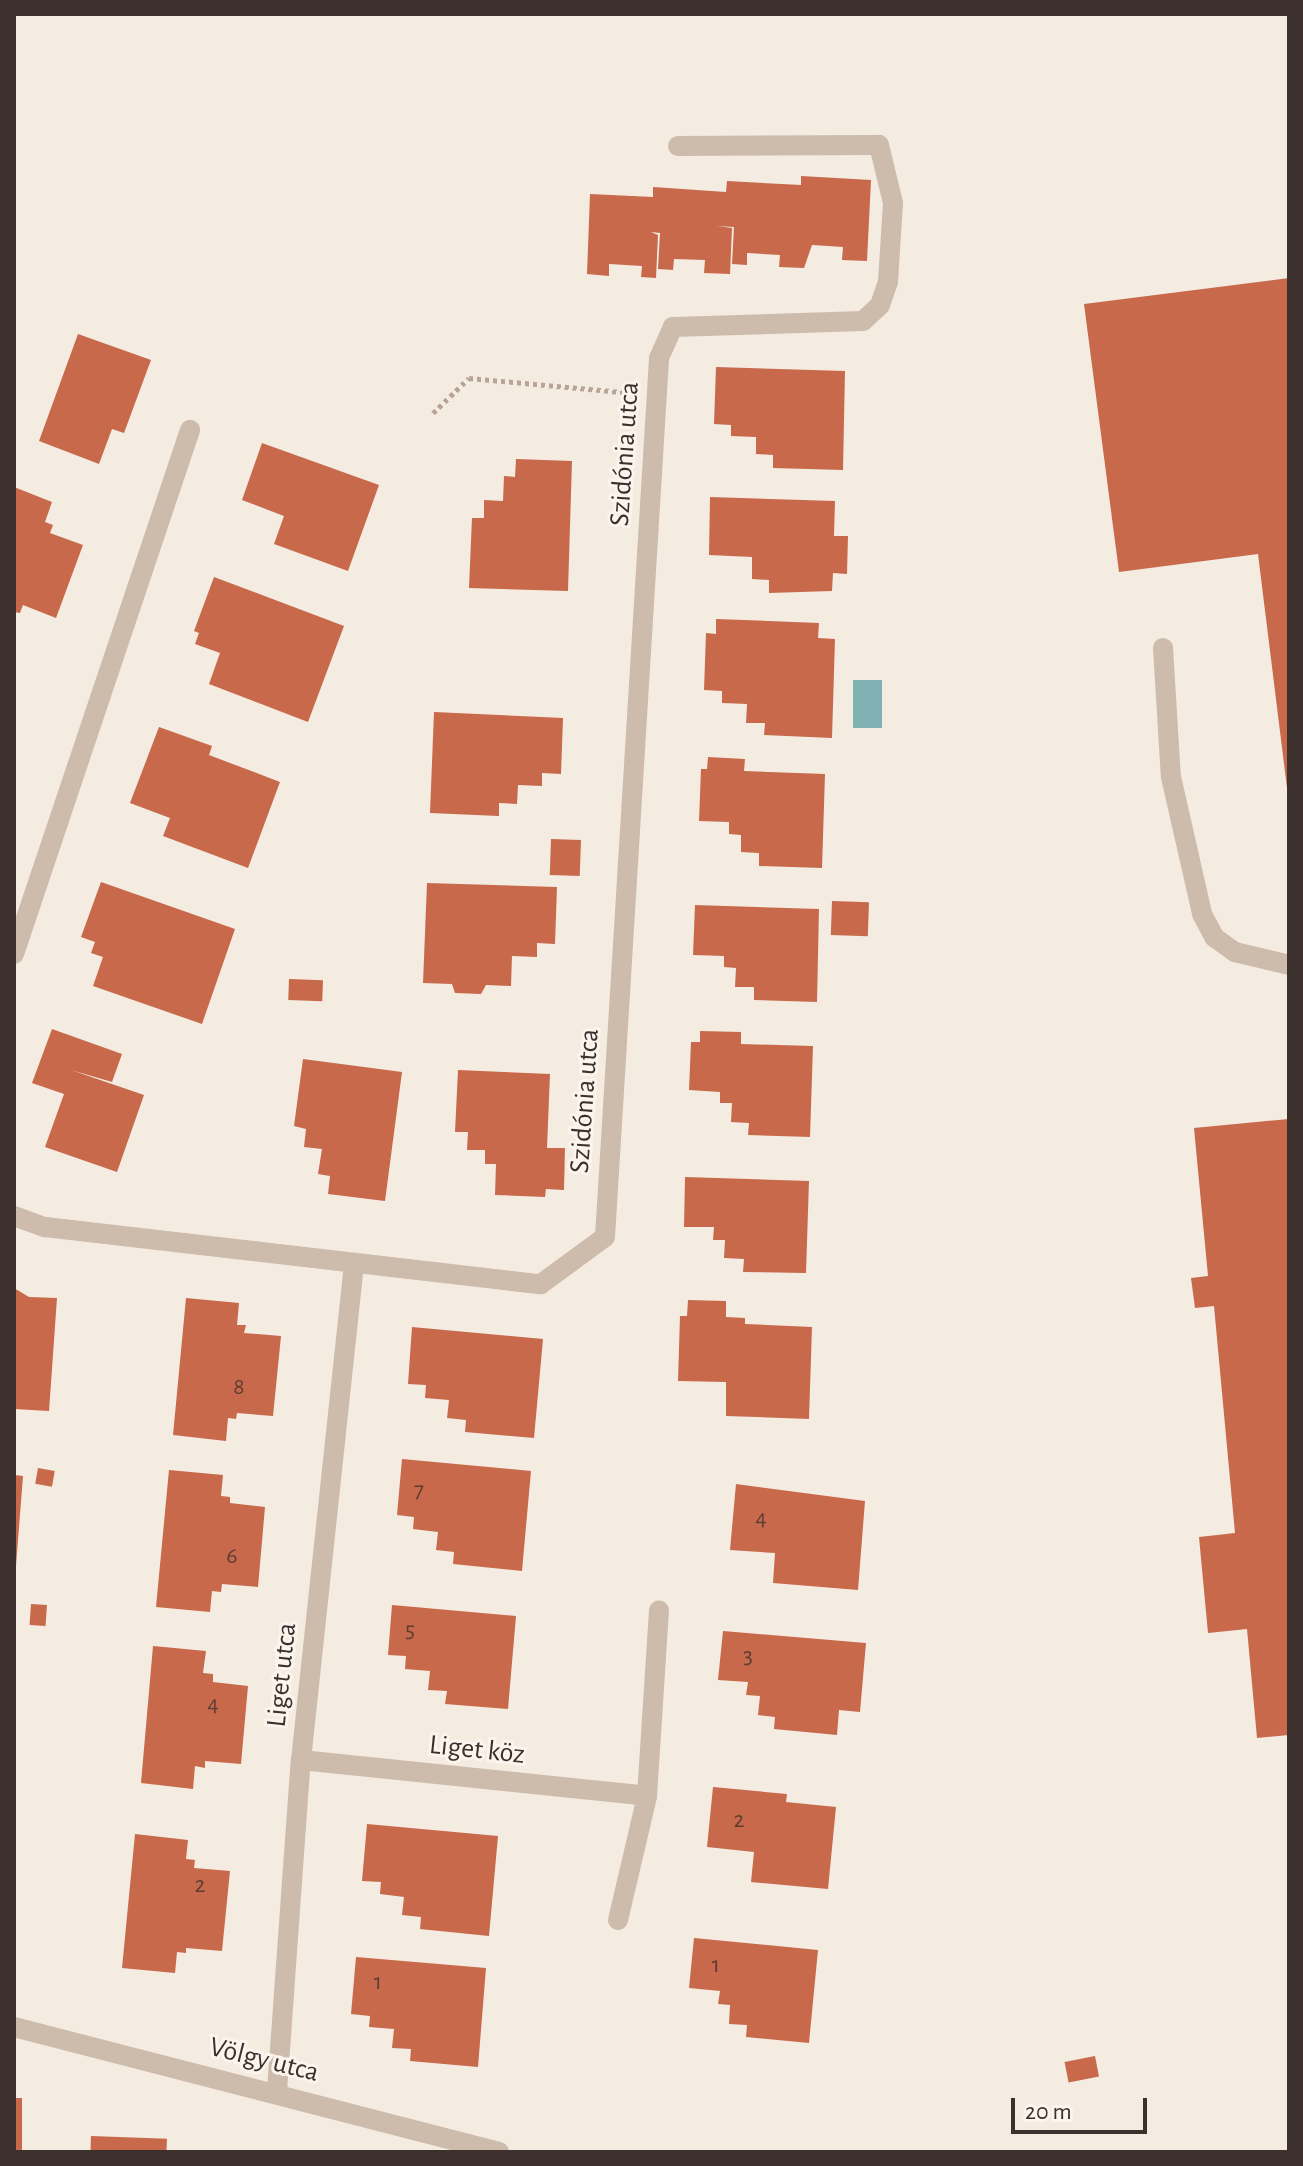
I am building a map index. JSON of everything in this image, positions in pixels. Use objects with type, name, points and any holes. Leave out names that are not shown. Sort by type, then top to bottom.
[{"type":"street","name":"Szidónia utca","points":[[14,1216],[45,1227],[354,1266],[541,1284],[605,1237],[659,358],[673,327],[863,321],[880,305],[888,282],[893,203],[879,145],[678,146]]},
{"type":"street","points":[[14,954],[190,430]]},
{"type":"street","points":[[1163,648],[1171,777],[1202,914],[1214,937],[1235,952],[1289,965]]},
{"type":"street","name":"Liget utca","points":[[277,2091],[301,1760],[354,1266]]},
{"type":"street","points":[[618,1920],[647,1796],[659,1610]]},
{"type":"street","name":"Liget köz","points":[[301,1760],[647,1796]]},
{"type":"street","name":"Völgy utca","points":[[14,2027],[277,2091],[499,2152]]},
{"type":"path","points":[[433,413],[469,378],[657,395]]},
{"type":"water","points":[[853,680],[882,680],[882,728],[853,728]]},
{"type":"building","points":[[801,176],[871,180],[867,261],[842,260],[843,247],[812,245],[804,268],[779,267],[780,255],[747,253],[747,265],[732,264],[734,227],[717,226],[732,228],[730,274],[704,273],[705,260],[674,259],[673,270],[658,269],[660,233],[651,232],[658,235],[656,278],[641,277],[642,266],[609,264],[609,276],[587,274],[590,194],[653,197],[653,187],[726,192],[727,181],[801,185]]},
{"type":"building","points":[[1289,278],[1287,788],[1258,554],[1119,572],[1084,304]]},
{"type":"building","points":[[78,334],[151,360],[124,433],[112,429],[99,464],[39,441]]},
{"type":"building","points":[[716,367],[845,371],[843,470],[773,468],[773,455],[756,454],[756,437],[731,436],[731,425],[714,424]]},
{"type":"building","points":[[262,443],[379,485],[348,571],[274,544],[284,516],[242,500]]},
{"type":"building","points":[[516,459],[572,461],[568,591],[469,588],[472,518],[484,518],[484,500],[503,501],[504,476],[515,477]]},
{"type":"building","points":[[14,487],[52,502],[45,522],[53,525],[50,533],[83,545],[56,618],[23,605],[20,613],[14,612]]},
{"type":"building","points":[[710,497],[835,501],[834,536],[848,536],[847,574],[833,573],[832,591],[769,593],[769,580],[752,579],[752,557],[709,555]]},
{"type":"building","points":[[214,577],[344,626],[308,722],[209,684],[220,653],[195,644],[199,633],[194,631]]},
{"type":"building","points":[[716,619],[819,623],[818,638],[835,639],[832,738],[764,735],[765,723],[746,723],[747,704],[722,703],[722,691],[704,690],[706,633],[716,634]]},
{"type":"building","points":[[434,712],[563,718],[561,774],[542,773],[542,786],[518,785],[517,804],[499,803],[499,816],[430,813]]},
{"type":"building","points":[[159,727],[212,746],[209,755],[280,782],[248,868],[163,836],[170,818],[130,803]]},
{"type":"building","points":[[708,757],[745,759],[744,771],[825,774],[822,868],[759,866],[759,853],[741,852],[741,835],[729,834],[729,822],[699,821],[701,769],[707,769]]},
{"type":"building","points":[[551,839],[581,840],[580,876],[550,875]]},
{"type":"building","points":[[101,882],[235,929],[202,1024],[93,986],[103,957],[91,953],[95,942],[81,937]]},
{"type":"building","points":[[427,883],[557,887],[555,944],[537,943],[537,957],[512,956],[511,986],[486,985],[481,994],[455,993],[452,984],[423,983]]},
{"type":"building","points":[[832,901],[869,902],[868,936],[831,935]]},
{"type":"building","points":[[695,905],[819,909],[817,1002],[754,1000],[754,987],[735,987],[736,968],[724,967],[724,956],[693,955]]},
{"type":"building","points":[[289,979],[323,980],[322,1001],[288,1000]]},
{"type":"building","points":[[52,1029],[122,1054],[112,1082],[71,1070],[144,1095],[117,1172],[45,1147],[64,1094],[32,1083]]},
{"type":"building","points":[[700,1031],[741,1032],[741,1044],[813,1046],[810,1137],[748,1135],[749,1123],[731,1122],[732,1103],[720,1103],[720,1092],[689,1090],[691,1042],[700,1042]]},
{"type":"building","points":[[303,1059],[402,1072],[385,1201],[328,1194],[330,1176],[318,1174],[322,1149],[304,1147],[306,1129],[294,1126]]},
{"type":"building","points":[[458,1070],[550,1074],[547,1148],[565,1148],[564,1190],[546,1189],[545,1197],[495,1195],[496,1164],[485,1164],[485,1150],[467,1150],[468,1132],[455,1132]]},
{"type":"building","points":[[1289,1119],[1289,1735],[1257,1738],[1247,1629],[1208,1633],[1199,1537],[1235,1533],[1214,1306],[1195,1308],[1191,1278],[1208,1276],[1194,1128]]},
{"type":"building","points":[[685,1177],[809,1181],[806,1273],[743,1272],[744,1259],[724,1258],[725,1240],[713,1240],[714,1227],[684,1227]]},
{"type":"building","points":[[14,1288],[29,1297],[57,1298],[49,1411],[14,1409]]},
{"type":"building","points":[[186,1298],[239,1303],[237,1325],[246,1325],[244,1333],[281,1336],[273,1416],[237,1413],[236,1419],[228,1418],[226,1441],[173,1435]]},
{"type":"building","points":[[688,1300],[726,1301],[726,1317],[745,1318],[745,1324],[812,1327],[809,1419],[726,1416],[726,1382],[678,1381],[680,1316],[687,1316]]},
{"type":"building","points":[[412,1327],[543,1339],[534,1438],[465,1432],[466,1420],[447,1418],[449,1400],[425,1398],[426,1385],[408,1384]]},
{"type":"building","points":[[402,1459],[531,1471],[522,1571],[453,1564],[454,1552],[436,1550],[438,1532],[413,1529],[414,1517],[397,1515]]},
{"type":"building","points":[[38,1468],[55,1471],[52,1487],[35,1484]]},
{"type":"building","points":[[169,1470],[223,1475],[221,1496],[230,1497],[230,1503],[265,1507],[258,1587],[222,1584],[221,1592],[212,1591],[210,1612],[156,1607]]},
{"type":"building","points":[[14,1475],[23,1476],[16,1566],[14,1566]]},
{"type":"building","points":[[736,1484],[865,1501],[858,1590],[773,1583],[775,1553],[730,1550]]},
{"type":"building","points":[[31,1604],[47,1605],[45,1626],[30,1625]]},
{"type":"building","points":[[392,1605],[516,1616],[508,1709],[445,1704],[447,1691],[428,1690],[430,1671],[405,1669],[406,1656],[388,1655]]},
{"type":"building","points":[[723,1631],[866,1643],[860,1712],[839,1710],[837,1735],[774,1729],[775,1717],[758,1715],[760,1696],[746,1695],[748,1682],[718,1680]]},
{"type":"building","points":[[153,1646],[206,1651],[203,1673],[213,1674],[213,1682],[248,1686],[241,1764],[205,1761],[205,1768],[195,1766],[193,1789],[141,1783]]},
{"type":"building","points":[[713,1787],[787,1794],[786,1802],[836,1807],[828,1889],[751,1882],[754,1852],[707,1847]]},
{"type":"building","points":[[367,1824],[498,1836],[489,1936],[420,1929],[421,1917],[402,1915],[404,1897],[380,1894],[381,1882],[362,1881]]},
{"type":"building","points":[[135,1834],[188,1840],[186,1859],[195,1860],[194,1868],[230,1871],[222,1951],[186,1948],[186,1953],[177,1952],[175,1973],[122,1968]]},
{"type":"building","points":[[694,1938],[818,1950],[809,2043],[746,2037],[747,2025],[729,2024],[730,2005],[718,2004],[720,1991],[689,1988]]},
{"type":"building","points":[[356,1957],[486,1968],[478,2067],[410,2061],[411,2049],[392,2048],[394,2029],[369,2027],[370,2016],[351,2014]]},
{"type":"building","points":[[1095,2056],[1099,2077],[1069,2083],[1065,2062]]},
{"type":"building","points":[[14,2098],[22,2098],[22,2152],[14,2152]]},
{"type":"building","points":[[91,2136],[167,2139],[166,2152],[90,2152]]}]
